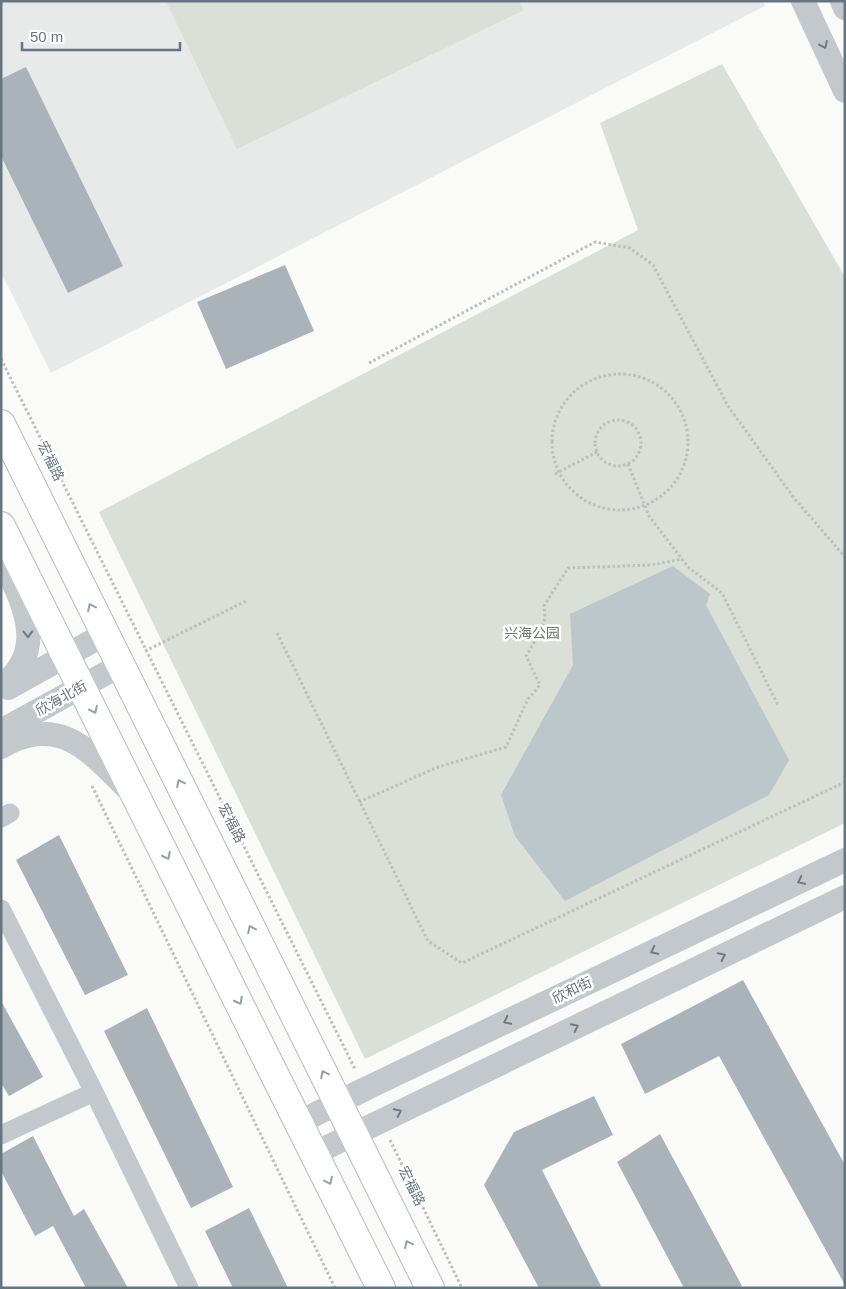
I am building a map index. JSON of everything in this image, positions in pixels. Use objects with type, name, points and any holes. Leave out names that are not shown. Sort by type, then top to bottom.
[{"type":"main road","name":"宏福路","points":[[1,424],[430,1288]]},
{"type":"main road","points":[[1,526],[382,1288]]},
{"type":"street","points":[[803,1],[845,91]]},
{"type":"street","points":[[842,1],[845,8]]},
{"type":"street","points":[[1,556],[26,609],[28,638],[26,655],[12,678],[1,686]]},
{"type":"street","points":[[1,691],[105,634]]},
{"type":"street","name":"欣海北街","points":[[1,731],[121,665]]},
{"type":"street","points":[[1,747],[17,738],[38,734],[64,738],[89,750],[139,800]]},
{"type":"street","name":"欣和街","points":[[300,1122],[365,1089],[845,860]]},
{"type":"street","points":[[315,1153],[845,897]]},
{"type":"street","points":[[1,909],[94,1092],[189,1288]]},
{"type":"street","points":[[1,1135],[94,1092]]},
{"type":"path","points":[[369,364],[595,242],[630,248],[652,265],[728,406],[794,498],[845,557]]},
{"type":"path","name":"宏福路","points":[[1,359],[365,1089]]},
{"type":"path","points":[[622,373],[644,377],[663,388],[678,404],[686,425],[688,447],[683,468],[672,487],[655,501],[644,505],[635,508],[612,510],[590,503],[571,489],[559,472],[552,448],[554,424],[563,404],[579,387],[600,376],[622,373]]},
{"type":"path","points":[[611,422],[625,422],[637,431],[640,446],[638,453],[628,464],[621,466],[606,463],[597,452],[595,445],[599,430],[611,422]]},
{"type":"path","points":[[555,474],[597,452]]},
{"type":"path","points":[[628,464],[649,516],[688,567],[722,593],[778,705]]},
{"type":"path","points":[[359,802],[438,767],[506,747],[528,699],[540,685],[526,656],[540,632],[545,618],[544,606],[568,568],[652,566],[682,559]]},
{"type":"path","points":[[145,650],[246,601]]},
{"type":"path","points":[[276,633],[428,940],[462,963],[845,782]]},
{"type":"path","points":[[90,781],[335,1288]]},
{"type":"path","name":"宏福路","points":[[380,1121],[462,1288]]},
{"type":"shaded area","points":[[1,1],[763,1],[765,6],[51,373],[1,272]]},
{"type":"shaded area","points":[[673,566],[710,594],[706,605],[789,760],[769,795],[565,901],[515,836],[501,795],[573,665],[570,614]]},
{"type":"green space","points":[[166,1],[519,1],[524,10],[237,149]]},
{"type":"green space","name":"兴海公园","points":[[722,64],[845,277],[845,823],[365,1059],[99,512],[638,230],[600,123]]},
{"type":"building","points":[[26,67],[123,266],[68,293],[1,156],[1,79]]},
{"type":"building","points":[[285,265],[314,331],[226,369],[197,302]]},
{"type":"building","points":[[59,835],[128,975],[85,995],[16,860]]},
{"type":"building","points":[[743,980],[845,1165],[845,1285],[719,1056],[645,1094],[621,1044]]},
{"type":"building","points":[[1,1001],[43,1077],[9,1096],[1,1083]]},
{"type":"building","points":[[147,1008],[233,1187],[191,1208],[104,1031]]},
{"type":"building","points":[[594,1096],[613,1135],[542,1170],[602,1288],[539,1288],[484,1185],[514,1132]]},
{"type":"building","points":[[660,1134],[742,1286],[738,1288],[684,1288],[617,1162]]},
{"type":"building","points":[[33,1136],[74,1216],[84,1209],[128,1288],[86,1288],[53,1226],[35,1236],[1,1171],[1,1154]]},
{"type":"building","points":[[249,1208],[288,1288],[233,1288],[205,1231]]}]
